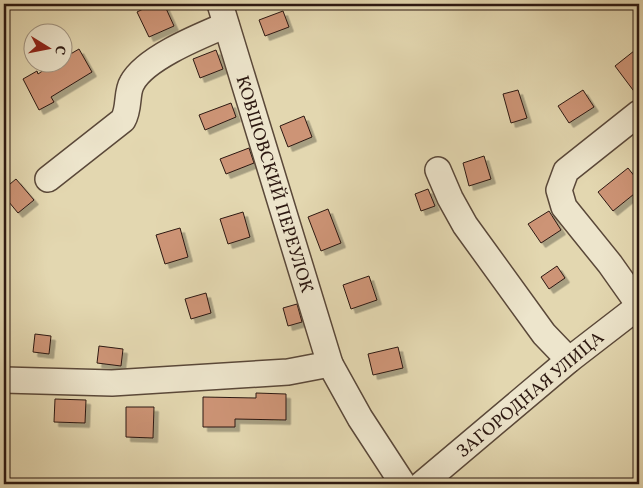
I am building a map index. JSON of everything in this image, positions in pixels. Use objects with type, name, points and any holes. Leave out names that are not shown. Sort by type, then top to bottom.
[{"type":"street","points":[[48,179],[123,120],[127,112],[131,84],[142,69],[223,14]]},
{"type":"street","name":"КОВШОВСКИЙ ПЕРЕУЛОК","points":[[223,14],[330,364],[360,418],[403,484]]},
{"type":"street","points":[[639,113],[566,171],[559,190],[564,207],[610,264],[639,306]]},
{"type":"street","points":[[438,170],[450,198],[465,225],[544,334],[569,360]]},
{"type":"street","name":"ЗАГОРОДНАЯ УЛИЦА","points":[[422,484],[569,360],[639,306]]},
{"type":"street","points":[[4,380],[112,383],[288,372],[330,364]]},
{"type":"building","points":[[153,4],[164,4],[174,26],[149,37],[137,12]]},
{"type":"building","points":[[283,11],[289,27],[265,36],[259,20]]},
{"type":"building","points":[[639,47],[639,98],[615,66]]},
{"type":"building","points":[[79,49],[92,72],[51,97],[54,102],[39,110],[23,79],[35,72],[38,74],[41,72],[72,72],[72,53]]},
{"type":"building","points":[[216,50],[223,69],[200,78],[193,59]]},
{"type":"building","points":[[518,90],[527,118],[511,123],[503,94]]},
{"type":"building","points":[[583,90],[594,107],[569,123],[558,106]]},
{"type":"building","points":[[231,103],[236,117],[205,130],[199,115]]},
{"type":"building","points":[[304,116],[312,137],[288,147],[280,126]]},
{"type":"building","points":[[249,148],[254,163],[226,174],[220,159]]},
{"type":"building","points":[[484,156],[491,179],[469,186],[463,163]]},
{"type":"building","points":[[628,168],[639,182],[639,190],[613,211],[598,192]]},
{"type":"building","points":[[16,179],[34,200],[18,213],[4,196],[4,189]]},
{"type":"building","points":[[428,189],[435,206],[421,211],[415,194]]},
{"type":"building","points":[[328,209],[341,243],[321,251],[308,217]]},
{"type":"building","points":[[549,211],[561,230],[541,243],[528,224]]},
{"type":"building","points":[[243,212],[250,237],[228,244],[220,219]]},
{"type":"building","points":[[180,228],[188,257],[165,264],[156,235]]},
{"type":"building","points":[[557,266],[565,278],[549,289],[541,277]]},
{"type":"building","points":[[369,276],[377,300],[351,309],[343,285]]},
{"type":"building","points":[[206,293],[211,313],[191,319],[185,299]]},
{"type":"building","points":[[297,304],[302,322],[288,326],[283,308]]},
{"type":"building","points":[[35,334],[51,336],[49,354],[33,352]]},
{"type":"building","points":[[99,346],[123,349],[121,366],[97,363]]},
{"type":"building","points":[[398,347],[403,368],[373,375],[368,354]]},
{"type":"building","points":[[256,393],[286,394],[286,420],[235,419],[235,427],[203,427],[203,397],[256,398]]},
{"type":"building","points":[[55,399],[86,400],[85,423],[54,422]]},
{"type":"building","points":[[126,407],[154,407],[153,438],[126,437]]}]
